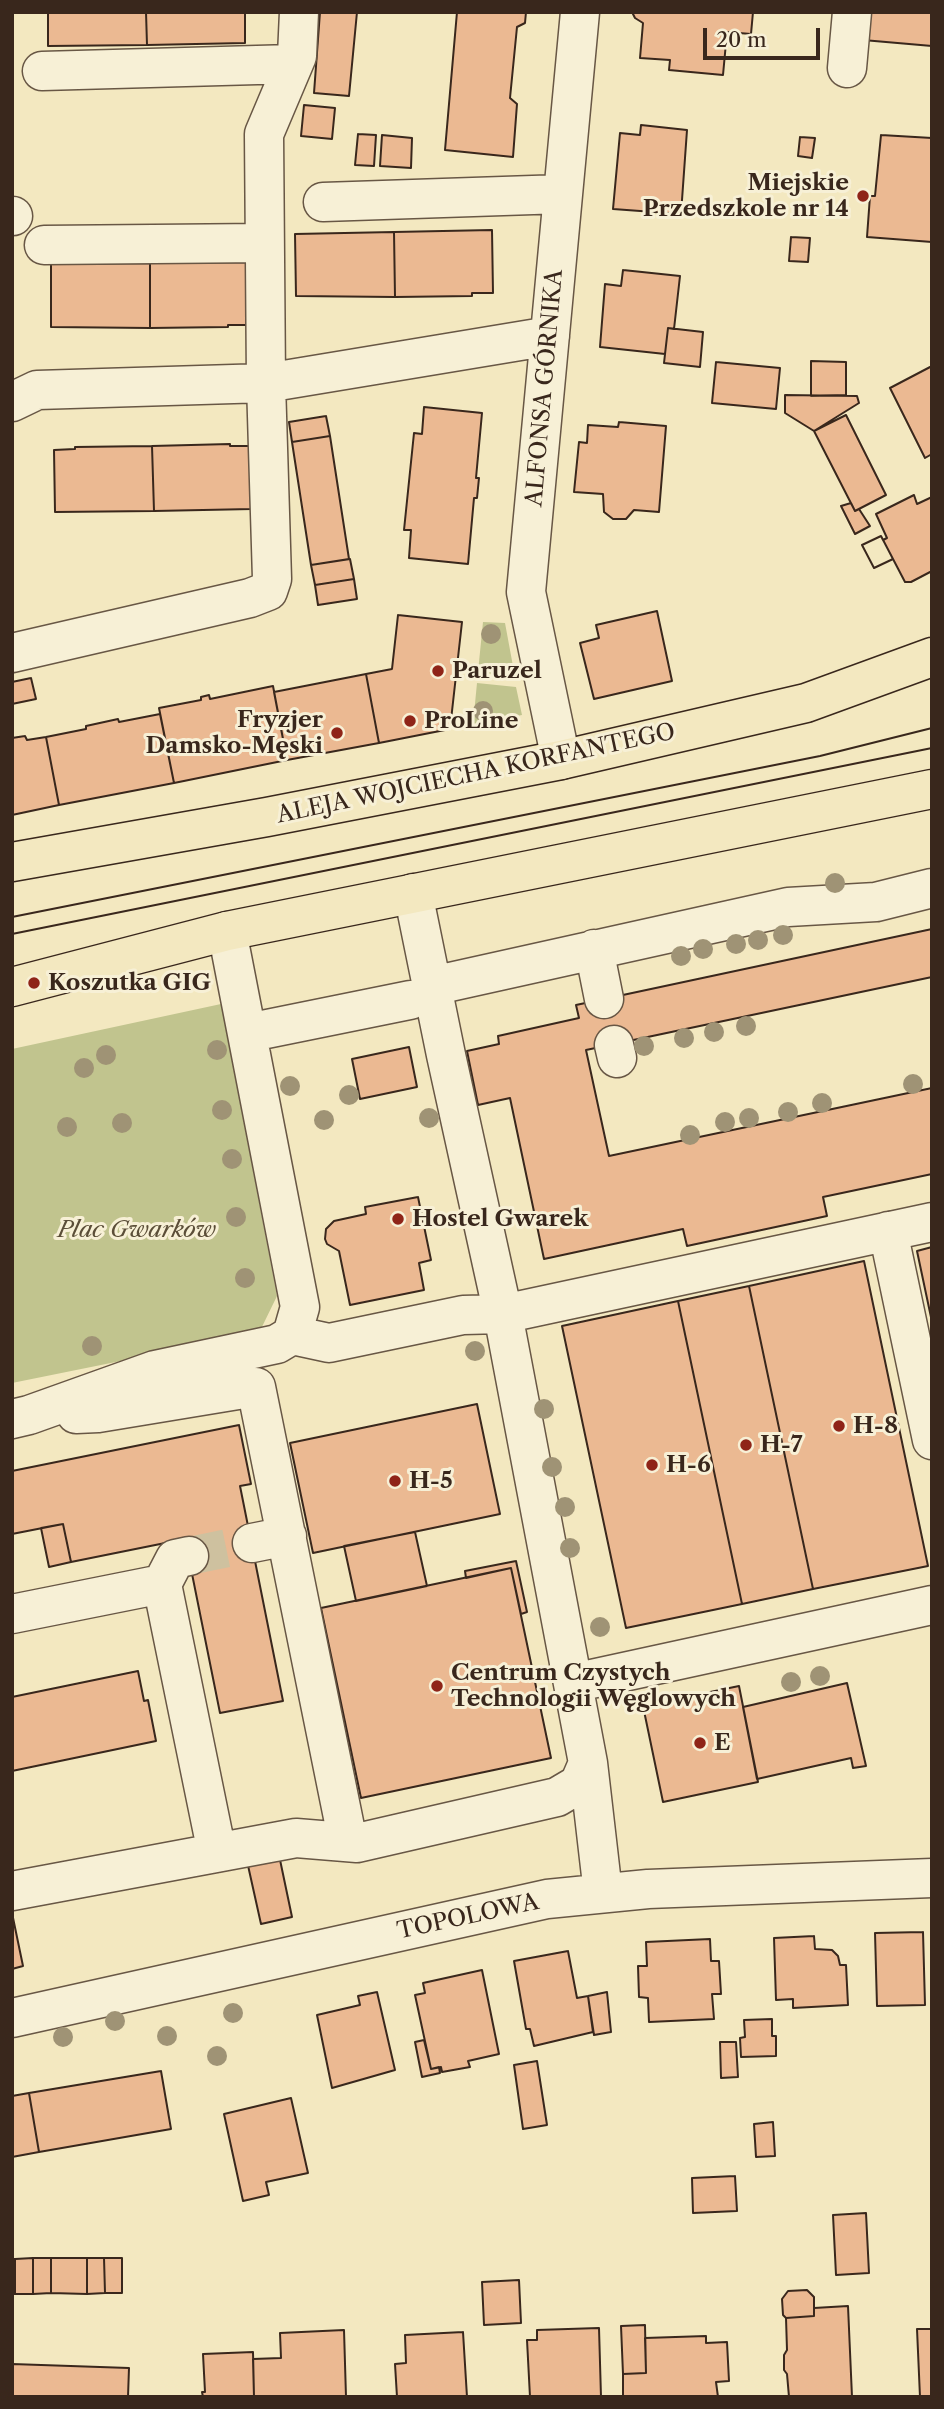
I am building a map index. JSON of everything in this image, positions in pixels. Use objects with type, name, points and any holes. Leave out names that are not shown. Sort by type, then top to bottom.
[{"type":"main road","name":"ALEJA WOJCIECHA KORFANTEGO","points":[[12,862],[267,817],[561,760],[806,703],[932,657]]},
{"type":"main road","points":[[12,987],[227,931],[932,789]]},
{"type":"street","points":[[12,653],[250,598],[268,591],[272,579],[266,383],[264,134],[297,56],[299,12]]},
{"type":"street","name":"ALFONSA GÓRNIKA","points":[[561,760],[526,592],[579,12]]},
{"type":"street","points":[[847,68],[852,12]]},
{"type":"street","points":[[42,71],[293,64]]},
{"type":"street","points":[[323,202],[563,194]]},
{"type":"street","points":[[44,245],[264,243]]},
{"type":"street","points":[[12,402],[37,390],[266,383],[550,336]]},
{"type":"street","points":[[247,1033],[594,949],[788,907],[876,902],[932,888]]},
{"type":"street","points":[[414,893],[421,993],[446,1055],[503,1314],[587,1763],[603,1893]]},
{"type":"street","points":[[20,1417],[155,1370],[277,1344],[292,1335],[300,1307],[227,931]]},
{"type":"street","points":[[594,949],[604,999]]},
{"type":"street","points":[[292,1335],[329,1343],[463,1315],[503,1314],[932,1222]]},
{"type":"street","points":[[888,1231],[932,1440]]},
{"type":"street","points":[[20,1417],[98,1413],[256,1387],[269,1540],[348,1842]]},
{"type":"street","points":[[188,1556],[175,1559],[162,1584],[217,1853]]},
{"type":"street","points":[[12,1614],[162,1584]]},
{"type":"street","points":[[573,1683],[932,1605]]},
{"type":"street","points":[[12,1891],[296,1838],[357,1843],[557,1797],[579,1784],[587,1763]]},
{"type":"street","name":"TOPOLOWA","points":[[12,2018],[547,1899],[649,1889],[932,1878]]},
{"type":"green space","points":[[483,622],[505,623],[515,677],[478,672]]},
{"type":"green space","points":[[477,683],[516,687],[522,715],[473,724]]},
{"type":"green space","name":"Plac Gwarków","points":[[221,1004],[277,1296],[259,1333],[12,1383],[12,1049]]},
{"type":"building","points":[[48,12],[146,12],[147,45],[48,46]]},
{"type":"building","points":[[146,12],[245,12],[245,43],[147,45]]},
{"type":"building","points":[[320,12],[357,12],[349,96],[314,93]]},
{"type":"building","points":[[457,12],[526,12],[525,23],[517,27],[510,98],[517,104],[513,157],[445,150]]},
{"type":"building","points":[[632,12],[753,12],[751,34],[727,32],[723,75],[669,70],[670,60],[640,58],[643,23],[635,18]]},
{"type":"building","points":[[866,12],[932,12],[932,46],[863,40]]},
{"type":"building","points":[[304,105],[335,108],[332,139],[301,136]]},
{"type":"building","points":[[641,125],[687,130],[681,214],[613,209],[620,133],[640,135]]},
{"type":"building","points":[[358,134],[376,135],[374,166],[355,165]]},
{"type":"building","points":[[382,135],[412,138],[411,168],[380,166]]},
{"type":"building","points":[[881,135],[932,138],[932,242],[867,237],[870,196],[875,196]]},
{"type":"building","points":[[800,137],[815,138],[812,158],[798,156]]},
{"type":"building","points":[[492,230],[493,293],[472,293],[472,296],[395,297],[394,232]]},
{"type":"building","points":[[394,232],[395,297],[296,296],[295,234]]},
{"type":"building","points":[[791,237],[810,238],[808,262],[789,261]]},
{"type":"building","points":[[249,262],[249,325],[150,328],[150,263]]},
{"type":"building","points":[[150,263],[150,328],[51,327],[51,264]]},
{"type":"building","points":[[623,270],[680,276],[674,329],[668,328],[665,354],[600,347],[605,284],[621,286]]},
{"type":"building","points":[[668,328],[703,332],[700,367],[664,363]]},
{"type":"building","points":[[811,361],[846,362],[846,395],[811,396]]},
{"type":"building","points":[[716,362],[780,368],[776,409],[712,403]]},
{"type":"building","points":[[932,366],[932,454],[925,458],[890,388]]},
{"type":"building","points":[[785,395],[857,396],[859,403],[814,431],[785,413]]},
{"type":"building","points":[[424,407],[482,413],[476,478],[479,478],[477,498],[474,498],[468,564],[409,558],[411,530],[404,530],[414,433],[422,434]]},
{"type":"building","points":[[846,415],[886,495],[855,511],[814,431]]},
{"type":"building","points":[[326,416],[330,436],[292,442],[289,422]]},
{"type":"building","points":[[619,422],[666,426],[659,512],[634,510],[626,519],[613,519],[604,512],[603,494],[574,492],[579,442],[587,443],[588,425],[618,427]]},
{"type":"building","points":[[330,436],[349,559],[311,565],[292,442]]},
{"type":"building","points":[[152,446],[251,446],[252,509],[154,511]]},
{"type":"building","points":[[152,446],[154,511],[55,512],[54,450],[75,447]]},
{"type":"building","points":[[914,495],[917,504],[932,497],[932,571],[911,582],[905,582],[893,559],[874,568],[862,545],[881,536],[883,540],[887,538],[876,514]]},
{"type":"building","points":[[851,503],[855,511],[859,509],[870,526],[855,534],[841,506]]},
{"type":"building","points":[[881,536],[893,559],[874,568],[862,545]]},
{"type":"building","points":[[350,559],[354,579],[315,585],[311,565]]},
{"type":"building","points":[[354,579],[357,599],[318,605],[315,585]]},
{"type":"building","points":[[657,611],[672,681],[594,699],[580,643],[599,638],[596,625]]},
{"type":"building","points":[[398,615],[462,622],[450,729],[379,743],[366,674],[392,669]]},
{"type":"building","points":[[366,674],[379,743],[287,760],[274,692]]},
{"type":"building","points":[[31,678],[36,699],[12,704],[12,682]]},
{"type":"building","points":[[273,686],[287,760],[174,783],[159,708],[201,700],[201,697],[209,695],[210,699]]},
{"type":"building","points":[[160,714],[174,783],[59,805],[46,737],[118,719],[119,722]]},
{"type":"building","points":[[25,736],[27,740],[46,737],[59,805],[12,815],[12,738]]},
{"type":"building","points":[[932,929],[932,977],[586,1050],[609,1156],[932,1088],[932,1174],[823,1197],[827,1216],[687,1246],[683,1229],[544,1259],[510,1098],[478,1105],[467,1051],[499,1044],[498,1036],[579,1018],[576,1005]]},
{"type":"building","points":[[409,1047],[417,1087],[360,1099],[352,1059]]},
{"type":"building","points":[[418,1197],[431,1260],[419,1263],[424,1290],[350,1305],[339,1251],[327,1244],[326,1229],[334,1221],[366,1214],[365,1207]]},
{"type":"building","points":[[932,1247],[932,1322],[917,1251]]},
{"type":"building","name":"H-8","points":[[864,1261],[928,1566],[813,1589],[749,1286]]},
{"type":"building","name":"H-7","points":[[749,1286],[813,1589],[742,1604],[678,1301]]},
{"type":"building","name":"H-6","points":[[678,1301],[742,1604],[626,1628],[562,1326]]},
{"type":"building","name":"H-5","points":[[477,1404],[500,1514],[313,1553],[290,1443]]},
{"type":"building","points":[[239,1425],[251,1484],[240,1486],[283,1701],[220,1713],[185,1539],[71,1562],[63,1524],[12,1534],[12,1471]]},
{"type":"building","points":[[63,1524],[71,1562],[49,1567],[41,1528]]},
{"type":"building","points":[[415,1532],[427,1586],[356,1601],[344,1546]]},
{"type":"building","points":[[516,1561],[527,1612],[521,1614],[511,1568],[466,1578],[465,1571]]},
{"type":"building","name":"Centrum Czystych Technologii Węglowych","points":[[511,1568],[551,1758],[361,1798],[321,1608]]},
{"type":"building","points":[[138,1671],[144,1701],[148,1700],[156,1741],[12,1771],[12,1697]]},
{"type":"building","points":[[847,1683],[866,1766],[853,1768],[851,1758],[757,1779],[743,1707]]},
{"type":"building","name":"E","points":[[739,1686],[758,1782],[663,1802],[643,1706]]},
{"type":"building","points":[[279,1855],[292,1917],[261,1924],[247,1861]]},
{"type":"building","points":[[12,1913],[23,1966],[12,1969]]},
{"type":"building","points":[[923,1932],[925,2005],[877,2006],[875,1933]]},
{"type":"building","points":[[814,1936],[815,1949],[832,1950],[838,1956],[840,1965],[846,1965],[848,2005],[793,2008],[793,1999],[776,2000],[774,1938]]},
{"type":"building","points":[[710,1939],[711,1961],[719,1961],[721,1994],[712,1994],[714,2019],[649,2022],[648,1998],[639,1997],[638,1966],[647,1966],[646,1942]]},
{"type":"building","points":[[568,1951],[577,1998],[588,1996],[593,2032],[534,2046],[530,2029],[526,2029],[514,1961]]},
{"type":"building","points":[[482,1970],[499,2054],[468,2061],[470,2067],[442,2072],[441,2067],[431,2069],[415,1995],[425,1993],[423,1983]]},
{"type":"building","points":[[377,1992],[395,2070],[332,2088],[317,2015],[360,2005],[358,1996]]},
{"type":"building","points":[[607,1992],[611,2032],[594,2035],[588,1996]]},
{"type":"building","points":[[772,2019],[772,2036],[776,2036],[776,2056],[741,2057],[740,2038],[745,2037],[744,2020]]},
{"type":"building","points":[[424,2040],[431,2069],[439,2067],[440,2073],[422,2077],[415,2042]]},
{"type":"building","points":[[720,2042],[736,2042],[738,2077],[721,2078]]},
{"type":"building","points":[[537,2061],[547,2125],[523,2129],[514,2065]]},
{"type":"building","points":[[161,2071],[171,2129],[39,2152],[29,2093]]},
{"type":"building","points":[[29,2093],[39,2152],[12,2157],[12,2096]]},
{"type":"building","points":[[291,2098],[308,2173],[266,2182],[269,2195],[243,2201],[224,2114]]},
{"type":"building","points":[[773,2122],[775,2156],[756,2157],[754,2124]]},
{"type":"building","points":[[735,2176],[737,2211],[693,2213],[692,2178]]},
{"type":"building","points":[[866,2213],[869,2273],[836,2275],[833,2215]]},
{"type":"building","points":[[33,2258],[33,2294],[15,2294],[15,2259]]},
{"type":"building","points":[[33,2258],[51,2258],[51,2293],[33,2294]]},
{"type":"building","points":[[51,2258],[87,2258],[87,2294],[51,2293]]},
{"type":"building","points":[[87,2258],[104,2258],[105,2293],[87,2294]]},
{"type":"building","points":[[104,2258],[122,2258],[122,2293],[105,2293]]},
{"type":"building","points":[[12,2259],[15,2259],[15,2294],[12,2294]]},
{"type":"building","points":[[519,2280],[521,2323],[484,2325],[482,2282]]},
{"type":"building","points":[[807,2290],[814,2297],[814,2316],[786,2318],[783,2315],[782,2299],[788,2291]]},
{"type":"building","points":[[848,2306],[852,2397],[789,2397],[787,2374],[784,2370],[784,2355],[787,2350],[786,2318],[814,2316],[814,2308]]},
{"type":"building","points":[[645,2325],[646,2373],[623,2374],[621,2326]]},
{"type":"building","points":[[599,2328],[601,2397],[530,2397],[527,2340],[537,2340],[537,2330]]},
{"type":"building","points":[[917,2329],[932,2329],[932,2397],[920,2397]]},
{"type":"building","points":[[344,2330],[346,2397],[254,2397],[253,2359],[281,2358],[280,2333]]},
{"type":"building","points":[[463,2332],[467,2397],[397,2397],[395,2364],[406,2363],[405,2335]]},
{"type":"building","points":[[706,2336],[706,2343],[727,2342],[729,2381],[716,2382],[718,2397],[623,2397],[623,2374],[646,2373],[645,2338]]},
{"type":"building","points":[[253,2352],[254,2397],[203,2397],[203,2354]]},
{"type":"building","points":[[12,2364],[129,2368],[128,2397],[12,2397]]},
{"type":"tunnel","points":[[189,1556],[252,1543]]},
{"type":"tram line","points":[[12,917],[820,756],[932,728]]},
{"type":"tram line","points":[[12,934],[932,748]]},
{"type":"place","name":"Miejskie Przedszkole nr 14","points":[[863,196]]},
{"type":"place","name":"Paruzel","points":[[438,671]]},
{"type":"place","name":"ProLine","points":[[410,721]]},
{"type":"place","name":"Fryzjer Damsko-Męski","points":[[337,733]]},
{"type":"place","name":"Koszutka GIG","points":[[34,983]]},
{"type":"place","name":"Hostel Gwarek","points":[[398,1219]]},
{"type":"place","name":"H-8","points":[[839,1426]]},
{"type":"place","name":"H-7","points":[[746,1445]]},
{"type":"place","name":"H-6","points":[[652,1465]]},
{"type":"place","name":"H-5","points":[[395,1481]]},
{"type":"place","name":"Centrum Czystych Technologii Węglowych","points":[[437,1686]]},
{"type":"place","name":"E","points":[[700,1743]]}]
